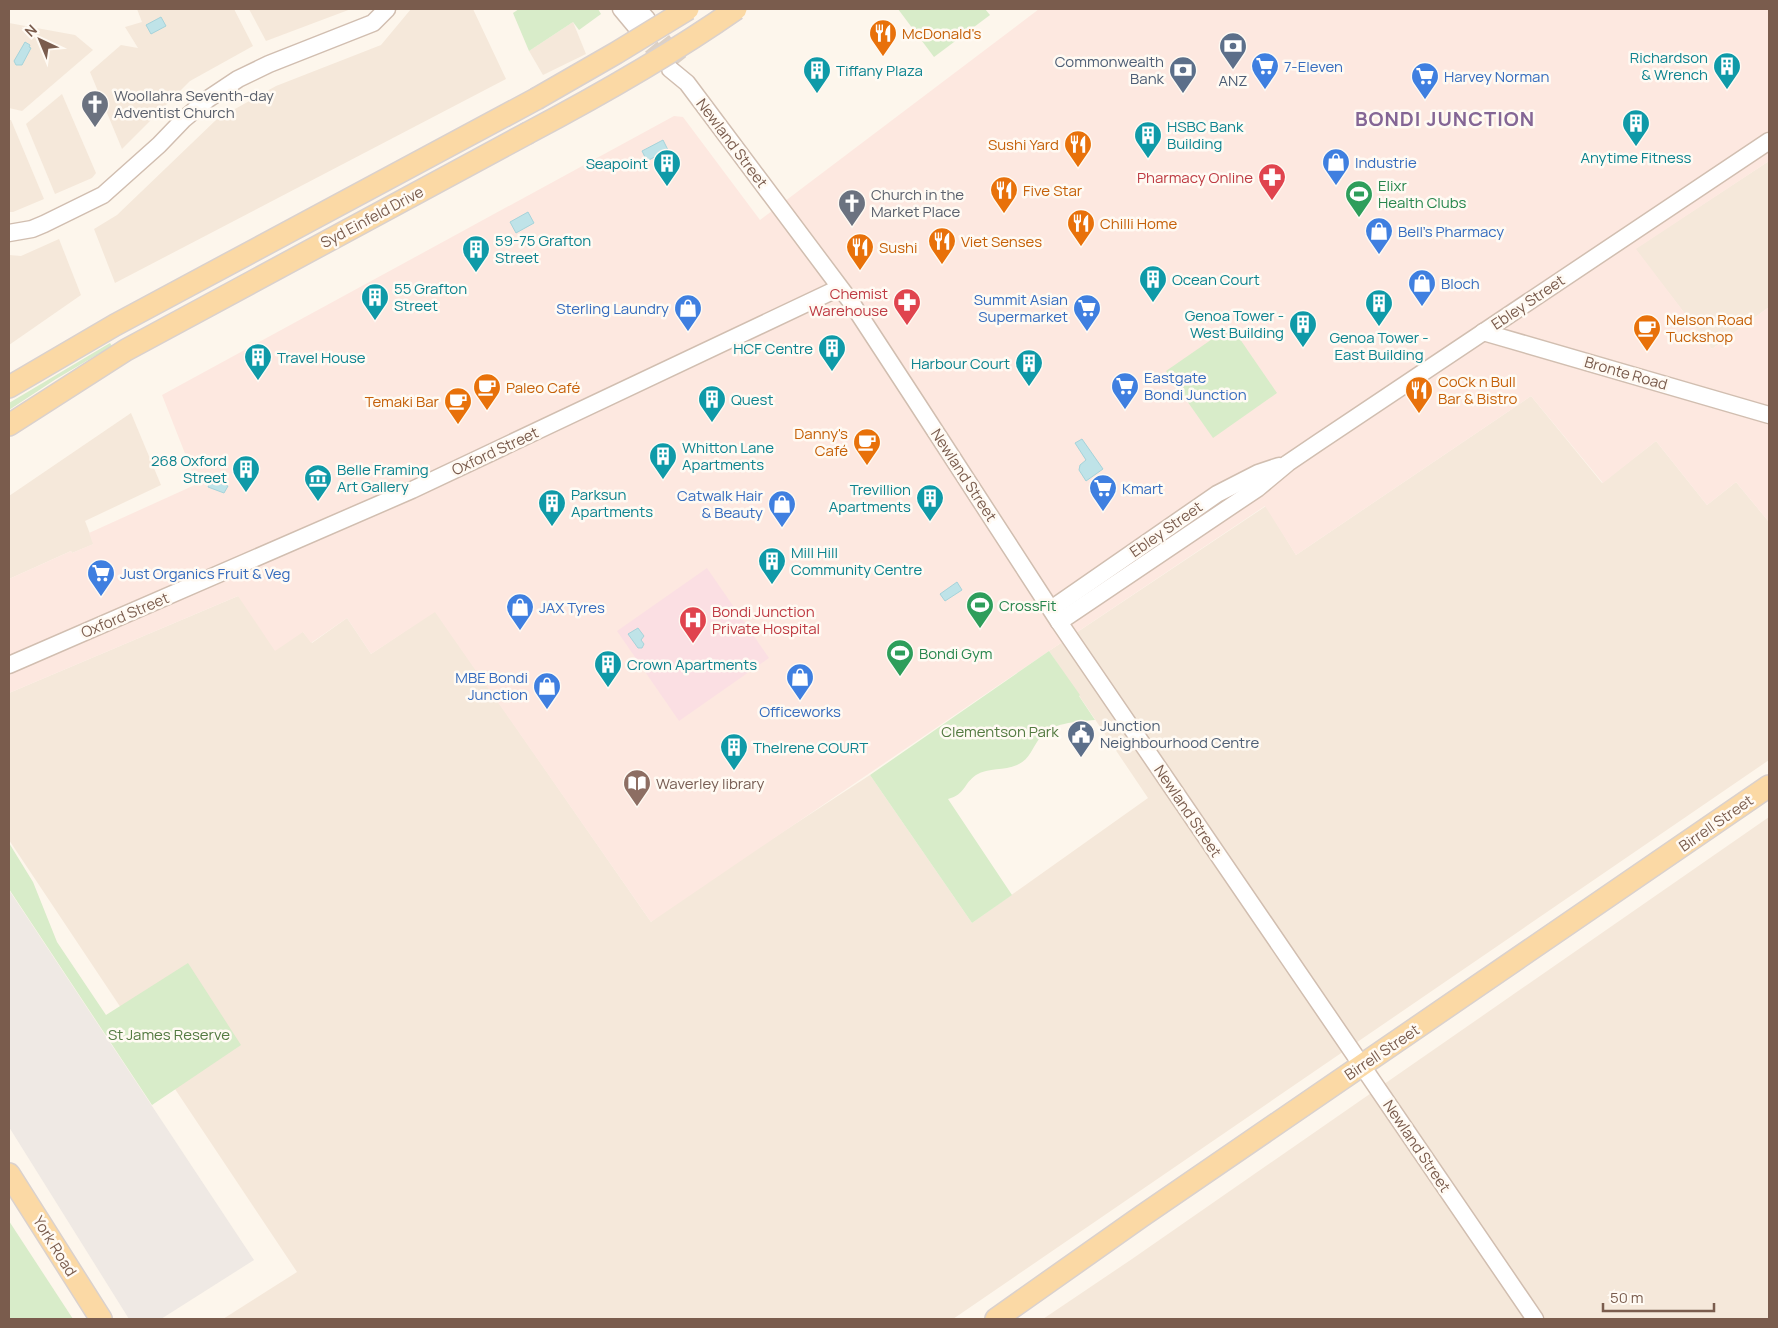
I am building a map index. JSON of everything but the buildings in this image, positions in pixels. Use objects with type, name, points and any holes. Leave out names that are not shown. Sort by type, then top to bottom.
[{"type":"main road","name":"Syd Einfeld Drive","points":[[9,388],[115,325],[587,71],[688,9]]},
{"type":"main road","name":"Syd Einfeld Drive","points":[[9,425],[126,350],[577,107],[683,44],[736,9]]},
{"type":"main road","name":"Birrell Street","points":[[996,1319],[1142,1216],[1769,786]]},
{"type":"main road","name":"York Road","points":[[9,1174],[101,1319]]},
{"type":"street","points":[[358,29],[374,9]]},
{"type":"street","points":[[9,233],[32,229],[103,195],[159,145],[184,119],[208,99],[238,79],[269,64],[373,23],[387,9]]},
{"type":"street","points":[[621,9],[640,18]]},
{"type":"street","name":"Newland Street","points":[[675,66],[839,288],[915,400],[1055,616],[1535,1319]]},
{"type":"street","name":"Ebley Street","points":[[1055,616],[1258,488],[1288,463],[1769,141]]},
{"type":"street","name":"Oxford Street","points":[[9,665],[412,490],[839,288]]},
{"type":"street","name":"Bronte Road","points":[[1483,332],[1769,415]]},
{"type":"shaded area","points":[[137,9],[234,9],[253,46],[190,81],[122,149],[90,72],[121,45],[138,48],[125,27],[142,22]]},
{"type":"shaded area","points":[[249,9],[351,9],[266,41]]},
{"type":"shaded area","points":[[411,9],[473,9],[506,79],[115,283],[94,229],[117,215],[217,119],[276,86],[381,45]]},
{"type":"shaded area","points":[[1039,9],[1769,9],[1769,161],[1636,249],[1712,349],[1769,307],[1769,522],[1736,482],[1707,505],[1656,441],[1603,483],[1531,396],[1296,555],[1265,506],[651,922],[435,612],[371,654],[347,618],[311,643],[303,632],[275,651],[238,596],[9,693],[9,579],[71,551],[72,553],[93,544],[89,533],[197,484],[162,395],[674,116],[683,117],[760,220]]},
{"type":"shaded area","points":[[573,22],[586,54],[543,75],[529,51]]},
{"type":"shaded area","points":[[9,23],[75,35],[93,50],[22,111],[9,108]]},
{"type":"shaded area","points":[[62,94],[96,173],[92,178],[55,194],[26,124]]},
{"type":"shaded area","points":[[9,120],[11,120],[44,199],[13,212],[9,212]]},
{"type":"shaded area","points":[[1769,161],[1769,307],[1712,349],[1635,249]]},
{"type":"shaded area","points":[[59,239],[81,295],[9,345],[9,255],[21,256]]},
{"type":"shaded area","points":[[1531,396],[1602,483],[1656,441],[1707,505],[1736,482],[1769,522],[1769,760],[953,1319],[223,1319],[297,1272],[9,840],[9,693],[238,596],[303,632],[312,643],[347,618],[371,654],[435,611],[651,922],[674,903],[870,775],[972,923],[1148,798],[1049,651],[1266,506],[1296,555]]},
{"type":"shaded area","points":[[131,413],[161,485],[85,521],[94,544],[72,553],[71,551],[9,579],[9,496]]},
{"type":"shaded area","name":"Bondi Junction Private Hospital","points":[[707,568],[769,658],[679,721],[617,631]]},
{"type":"shaded area","points":[[1769,817],[1769,1319],[1043,1319],[1132,1259]]},
{"type":"shaded area","points":[[9,890],[254,1260],[161,1319],[129,1319],[9,1127]]},
{"type":"green space","points":[[519,9],[598,9],[601,14],[579,30],[573,22],[529,51],[513,13]]},
{"type":"green space","points":[[898,9],[985,9],[990,15],[934,57]]},
{"type":"green space","points":[[1231,326],[1277,393],[1213,438],[1166,371]]},
{"type":"green space","points":[[110,343],[112,346],[56,379],[9,410],[9,403]]},
{"type":"green space","name":"Clementson Park","points":[[1049,651],[1095,720],[1072,722],[1050,729],[1044,733],[1021,763],[1012,767],[991,770],[976,775],[961,792],[948,799],[1012,895],[972,923],[870,775]]},
{"type":"green space","name":"St James Reserve","points":[[9,843],[33,882],[57,942],[106,1015],[188,963],[241,1045],[152,1105],[9,889]]},
{"type":"green space","points":[[9,1221],[73,1319],[9,1319]]},
{"type":"water","points":[[161,17],[166,26],[151,34],[146,25]]},
{"type":"water","points":[[25,42],[31,48],[22,65],[16,65],[14,61]]},
{"type":"water","points":[[663,140],[668,150],[647,161],[642,151]]},
{"type":"water","points":[[528,212],[534,223],[516,233],[510,222]]},
{"type":"water","points":[[1082,439],[1103,469],[1086,481],[1079,470],[1080,465],[1086,460],[1075,443]]},
{"type":"water","points":[[211,480],[228,486],[224,493],[208,487]]},
{"type":"water","points":[[957,582],[962,590],[945,601],[940,594]]},
{"type":"water","points":[[638,628],[644,636],[641,640],[644,644],[642,648],[638,648],[628,634]]},
{"type":"tunnel","points":[[648,21],[680,62]]},
{"type":"tunnel","points":[[636,28],[668,67]]},
{"type":"place","name":"McDonald's","points":[[883,57]]},
{"type":"place","name":"ANZ","points":[[1233,70]]},
{"type":"place","name":"7-Eleven","points":[[1265,90]]},
{"type":"place","name":"Richardson & Wrench","points":[[1727,90]]},
{"type":"place","name":"Tiffany Plaza","points":[[817,94]]},
{"type":"place","name":"Commonwealth Bank","points":[[1183,94]]},
{"type":"place","name":"Harvey Norman","points":[[1425,100]]},
{"type":"place","name":"Woollahra Seventh-day Adventist Church","points":[[95,128]]},
{"type":"place","name":"Anytime Fitness","points":[[1636,147]]},
{"type":"place","name":"HSBC Bank Building","points":[[1148,159]]},
{"type":"place","name":"Sushi Yard","points":[[1078,168]]},
{"type":"place","name":"Industrie","points":[[1336,186]]},
{"type":"place","name":"Seapoint","points":[[667,187]]},
{"type":"place","name":"Pharmacy Online","points":[[1272,201]]},
{"type":"place","name":"Five Star","points":[[1004,214]]},
{"type":"place","name":"Elixr Health Clubs","points":[[1359,218]]},
{"type":"place","name":"Church in the Market Place","points":[[852,227]]},
{"type":"place","name":"Chilli Home","points":[[1081,247]]},
{"type":"place","name":"Bell's Pharmacy","points":[[1379,255]]},
{"type":"place","name":"Viet Senses","points":[[942,265]]},
{"type":"place","name":"Sushi","points":[[860,271]]},
{"type":"place","name":"59-75 Grafton Street","points":[[476,273]]},
{"type":"place","name":"Ocean Court","points":[[1153,303]]},
{"type":"place","name":"Bloch","points":[[1422,307]]},
{"type":"place","name":"55 Grafton Street","points":[[375,321]]},
{"type":"place","name":"Chemist Warehouse","points":[[907,326]]},
{"type":"place","name":"Genoa Tower - East Building","points":[[1379,327]]},
{"type":"place","name":"Sterling Laundry","points":[[688,332]]},
{"type":"place","name":"Summit Asian Supermarket","points":[[1087,332]]},
{"type":"place","name":"Genoa Tower - West Building","points":[[1303,348]]},
{"type":"place","name":"Nelson Road Tuckshop","points":[[1647,352]]},
{"type":"place","name":"HCF Centre","points":[[832,372]]},
{"type":"place","name":"Travel House","points":[[258,381]]},
{"type":"place","name":"Harbour Court","points":[[1029,387]]},
{"type":"place","name":"Eastgate Bondi Junction","points":[[1125,410]]},
{"type":"place","name":"Paleo Café","points":[[487,411]]},
{"type":"place","name":"CoCk n Bull Bar & Bistro","points":[[1419,414]]},
{"type":"place","name":"Quest","points":[[712,423]]},
{"type":"place","name":"Temaki Bar","points":[[458,425]]},
{"type":"place","name":"Danny's Café","points":[[867,466]]},
{"type":"place","name":"Whitton Lane Apartments","points":[[663,480]]},
{"type":"place","name":"268 Oxford Street","points":[[246,493]]},
{"type":"place","name":"Belle Framing Art Gallery","points":[[318,502]]},
{"type":"place","name":"Kmart","points":[[1103,512]]},
{"type":"place","name":"Trevillion Apartments","points":[[930,522]]},
{"type":"place","name":"Parksun Apartments","points":[[552,527]]},
{"type":"place","name":"Catwalk Hair & Beauty","points":[[782,528]]},
{"type":"place","name":"Mill Hill Community Centre","points":[[772,585]]},
{"type":"place","name":"Just Organics Fruit & Veg","points":[[101,597]]},
{"type":"place","name":"CrossFit","points":[[980,629]]},
{"type":"place","name":"JAX Tyres","points":[[520,631]]},
{"type":"place","name":"Bondi Junction Private Hospital","points":[[693,644]]},
{"type":"place","name":"Bondi Gym","points":[[900,677]]},
{"type":"place","name":"Crown Apartments","points":[[608,688]]},
{"type":"place","name":"Officeworks","points":[[800,701]]},
{"type":"place","name":"MBE Bondi Junction","points":[[547,710]]},
{"type":"place","name":"Junction Neighbourhood Centre","points":[[1081,758]]},
{"type":"place","name":"Thelrene COURT","points":[[734,771]]},
{"type":"place","name":"Waverley library","points":[[637,807]]},
{"type":"district","name":"BONDI JUNCTION","points":[[1445,118]]}]
